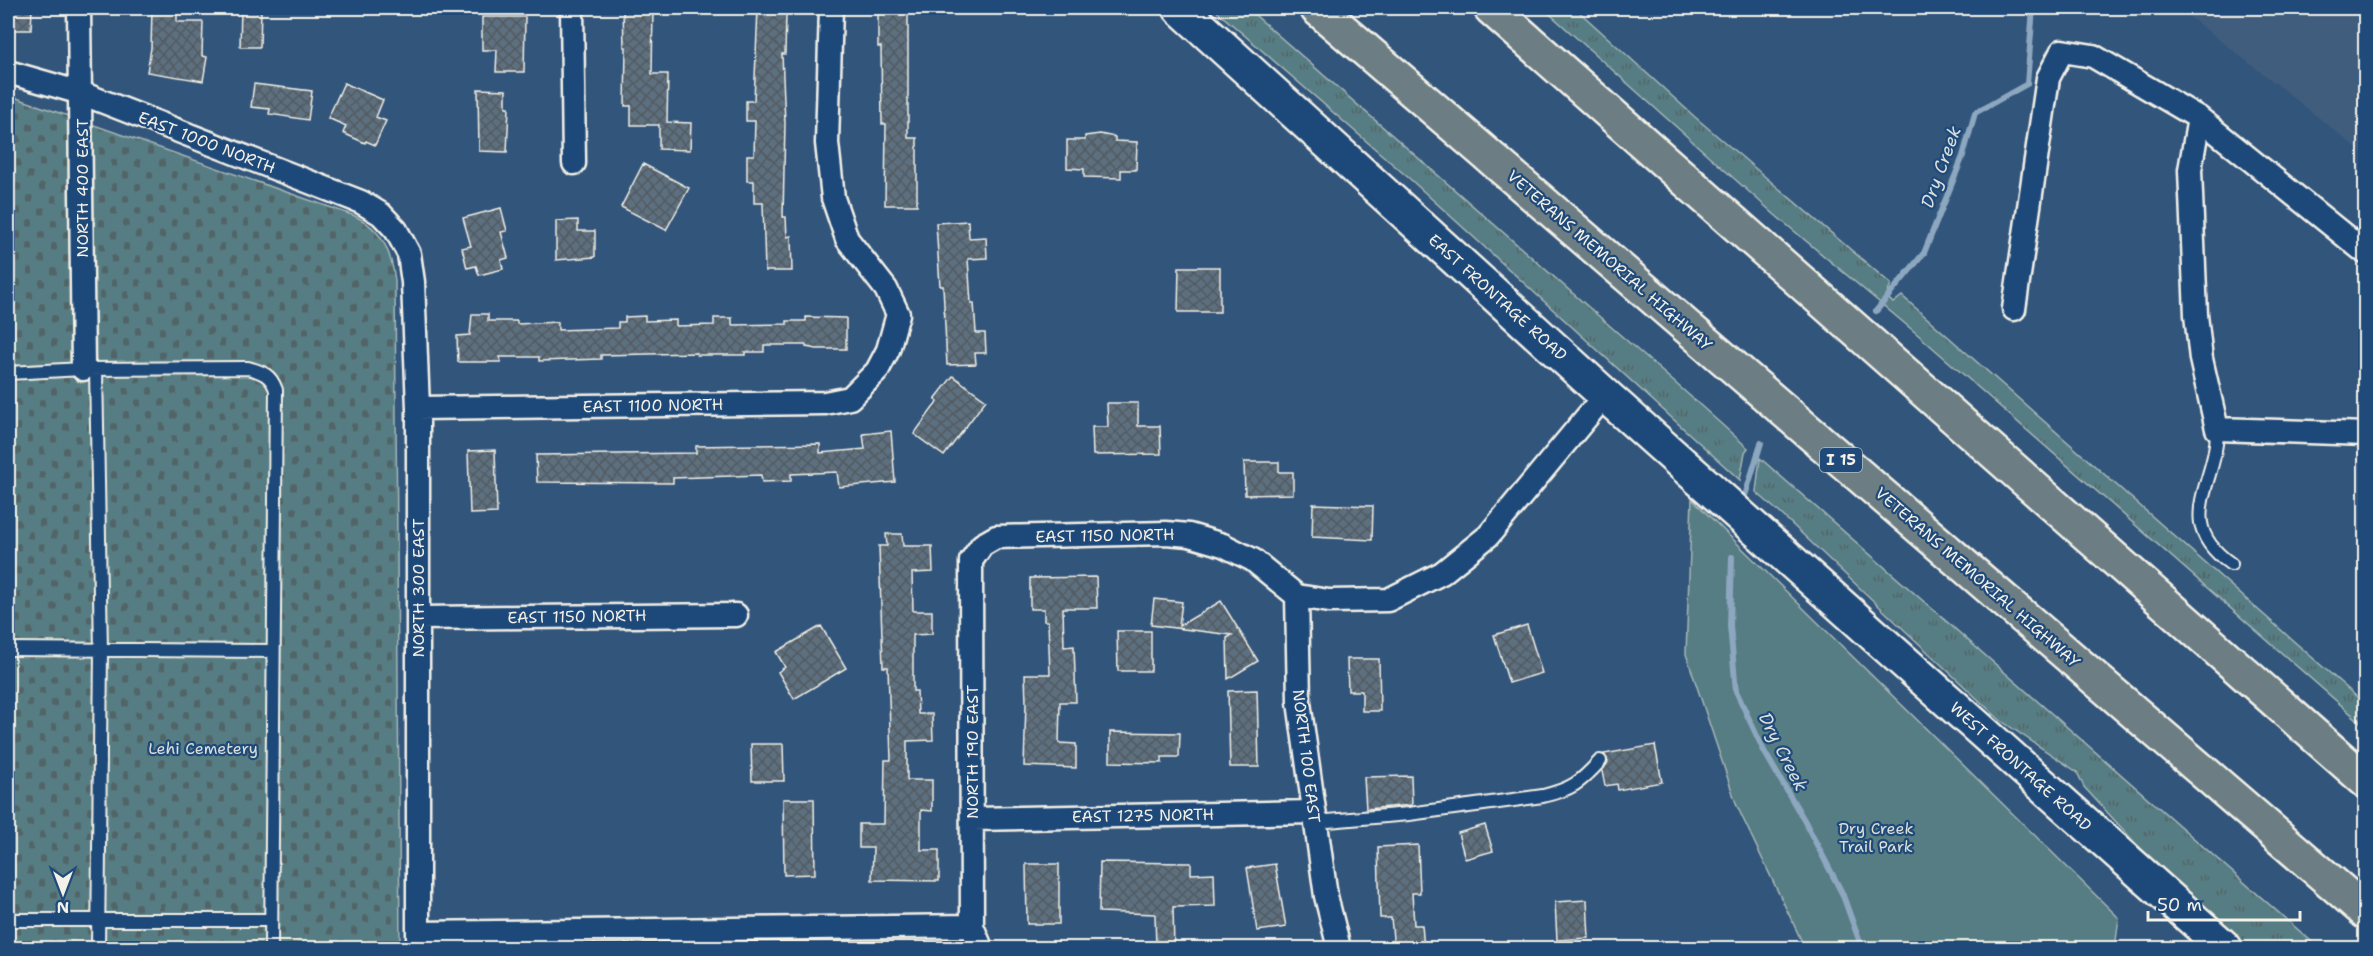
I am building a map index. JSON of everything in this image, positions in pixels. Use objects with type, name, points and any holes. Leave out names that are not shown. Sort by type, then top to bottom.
[{"type":"highway","name":"VETERANS MEMORIAL HIGHWAY","points":[[1317,8],[2366,912]]},
{"type":"highway","points":[[1491,8],[2366,781]]},
{"type":"street","name":"NORTH 400 EAST","points":[[79,8],[89,369]]},
{"type":"street","points":[[572,8],[573,163]]},
{"type":"street","name":"EAST 1100 NORTH","points":[[418,408],[825,403],[850,398],[877,371],[888,350],[898,314],[886,289],[847,239],[833,198],[827,143],[831,8]]},
{"type":"street","name":"EAST FRONTAGE ROAD","points":[[1180,8],[1605,395],[1817,584]]},
{"type":"street","points":[[2014,309],[2048,78],[2062,51],[2092,56],[2199,117],[2366,253]]},
{"type":"street","name":"EAST 1000 NORTH","points":[[8,72],[81,93],[361,202],[381,214],[396,230]]},
{"type":"street","points":[[2199,117],[2190,170],[2196,315],[2201,359],[2217,429],[2366,434]]},
{"type":"street","name":"NORTH 300 EAST","points":[[396,230],[409,254],[414,282],[418,408],[418,940]]},
{"type":"street","points":[[1297,596],[1329,601],[1388,600],[1442,573],[1488,536],[1605,395]]},
{"type":"street","name":"EAST 1150 NORTH","points":[[974,555],[982,544],[996,537],[1166,533],[1189,535],[1223,544],[1253,560],[1297,596]]},
{"type":"street","name":"NORTH 190 EAST","points":[[974,555],[971,561],[972,926],[981,948]]},
{"type":"street","name":"WEST FRONTAGE ROAD","points":[[1817,584],[2225,948]]},
{"type":"street","name":"NORTH 100 EAST","points":[[1297,596],[1299,702],[1326,896],[1339,948]]},
{"type":"street","name":"EAST 1150 NORTH","points":[[418,618],[736,615]]},
{"type":"street","name":"EAST 1275 NORTH","points":[[973,819],[1315,817]]},
{"type":"street","points":[[418,940],[855,938],[972,926]]},
{"type":"lane","points":[[8,374],[89,369],[248,369],[262,372],[272,380],[276,390],[272,948]]},
{"type":"lane","points":[[89,369],[101,651],[98,948]]},
{"type":"lane","points":[[2217,429],[2217,447],[2199,513],[2202,531],[2218,556],[2231,564]]},
{"type":"lane","points":[[8,650],[273,651]]},
{"type":"lane","points":[[1315,817],[1409,814],[1543,796],[1564,791],[1583,780],[1600,761]]},
{"type":"lane","points":[[8,920],[272,921]]},
{"type":"shaded area","points":[[2178,8],[2365,8],[2365,155],[2279,86]]},
{"type":"green space","points":[[1213,8],[1247,8],[1690,396],[1748,448],[1745,452],[1740,480],[1411,180]]},
{"type":"green space","points":[[1543,8],[1575,8],[1695,117],[1891,284],[1886,296],[1893,303],[1902,296],[2365,704],[2365,726],[1916,333],[1775,215]]},
{"type":"green space","name":"Lehi Cemetery","points":[[8,95],[355,216],[372,228],[384,242],[395,280],[400,948],[8,948]]},
{"type":"green space","points":[[1760,458],[2319,948],[2248,948],[2175,886],[2084,787],[2077,772],[2000,720],[1756,492]]},
{"type":"green space","name":"Dry Creek Trail Park","points":[[1692,499],[2119,918],[2115,948],[1805,948],[1737,806],[1686,654]]},
{"type":"building","points":[[8,8],[32,8],[31,30],[8,30]]},
{"type":"building","points":[[152,8],[177,8],[177,22],[203,22],[202,56],[207,57],[203,81],[147,72],[151,48]]},
{"type":"building","points":[[623,8],[653,8],[652,74],[668,74],[667,122],[691,123],[690,150],[659,149],[659,125],[631,125],[631,106],[625,106],[626,47],[624,47]]},
{"type":"building","points":[[758,8],[785,8],[786,14],[785,54],[782,54],[785,123],[783,217],[786,217],[787,237],[791,236],[792,271],[765,271],[763,203],[754,203],[754,181],[747,181],[747,155],[754,155],[755,121],[746,121],[746,101],[754,101]]},
{"type":"building","points":[[878,8],[908,8],[908,138],[917,138],[917,205],[885,205],[886,124],[882,124]]},
{"type":"building","points":[[241,9],[261,9],[260,47],[240,47]]},
{"type":"building","points":[[482,17],[525,17],[524,72],[496,72],[497,50],[482,50]]},
{"type":"building","points":[[344,83],[383,100],[376,117],[386,121],[375,145],[343,133],[346,126],[328,118]]},
{"type":"building","points":[[254,84],[312,91],[308,120],[269,114],[270,109],[251,107]]},
{"type":"building","points":[[478,89],[506,90],[506,107],[509,107],[507,152],[479,151]]},
{"type":"building","points":[[1100,134],[1115,137],[1115,141],[1137,142],[1136,170],[1121,170],[1121,178],[1084,177],[1084,169],[1067,168],[1067,140],[1085,140],[1085,136]]},
{"type":"building","points":[[643,164],[689,188],[666,230],[621,207]]},
{"type":"building","points":[[501,208],[507,231],[501,232],[508,258],[501,260],[503,269],[479,275],[476,266],[467,268],[462,248],[471,246],[463,218]]},
{"type":"building","points":[[578,220],[578,231],[595,231],[595,257],[556,260],[556,221]]},
{"type":"building","points":[[968,221],[969,238],[986,237],[987,258],[968,259],[976,333],[985,333],[986,353],[975,353],[976,364],[947,365],[943,286],[940,286],[936,223]]},
{"type":"building","points":[[1179,267],[1220,267],[1220,312],[1178,312]]},
{"type":"building","points":[[472,314],[488,314],[488,321],[517,321],[517,324],[558,322],[558,330],[618,328],[618,322],[625,322],[625,317],[645,316],[645,321],[676,320],[676,326],[714,325],[714,318],[732,318],[732,325],[787,324],[787,321],[806,321],[806,317],[846,318],[846,349],[817,349],[806,347],[806,345],[764,345],[764,352],[745,352],[745,355],[697,355],[697,353],[601,355],[601,359],[539,361],[539,357],[500,357],[501,362],[458,362],[457,336],[470,335]]},
{"type":"building","points":[[953,376],[986,400],[944,456],[914,434],[938,401],[935,399]]},
{"type":"building","points":[[1107,403],[1138,403],[1138,426],[1160,426],[1161,454],[1093,455],[1092,427],[1108,427]]},
{"type":"building","points":[[891,431],[895,482],[839,487],[837,472],[791,474],[791,481],[762,482],[761,475],[673,478],[673,483],[537,482],[536,455],[696,453],[696,446],[820,444],[820,453],[865,449],[863,434]]},
{"type":"building","points":[[495,450],[497,513],[470,514],[468,451]]},
{"type":"building","points":[[1244,462],[1279,462],[1279,472],[1293,472],[1293,494],[1245,495]]},
{"type":"building","points":[[1313,504],[1373,506],[1372,540],[1312,537]]},
{"type":"building","points":[[886,534],[902,534],[903,546],[932,546],[933,572],[912,573],[913,611],[932,611],[932,634],[913,635],[913,691],[917,691],[918,714],[932,714],[933,740],[907,741],[907,780],[932,780],[932,811],[921,810],[921,850],[939,850],[939,881],[872,880],[873,848],[859,848],[859,824],[884,824],[885,760],[891,760],[888,667],[883,667],[879,546],[887,546]]},
{"type":"building","points":[[1096,577],[1097,608],[1063,608],[1064,647],[1074,646],[1076,702],[1060,702],[1059,743],[1076,744],[1076,768],[1024,766],[1025,674],[1050,674],[1048,621],[1044,621],[1044,609],[1030,609],[1030,578]]},
{"type":"building","points":[[1154,599],[1182,602],[1179,626],[1221,601],[1258,661],[1228,679],[1227,638],[1232,635],[1151,625]]},
{"type":"building","points":[[1527,625],[1542,673],[1509,683],[1494,635]]},
{"type":"building","points":[[821,626],[846,668],[794,699],[778,672],[785,667],[776,652]]},
{"type":"building","points":[[1117,631],[1151,631],[1151,671],[1118,671]]},
{"type":"building","points":[[1347,659],[1379,659],[1380,711],[1362,711],[1362,691],[1348,691]]},
{"type":"building","points":[[1257,690],[1259,767],[1230,767],[1228,691]]},
{"type":"building","points":[[1110,732],[1180,733],[1179,757],[1162,757],[1162,763],[1110,762]]},
{"type":"building","points":[[751,744],[783,744],[784,781],[752,781]]},
{"type":"building","points":[[1655,745],[1662,782],[1618,790],[1617,784],[1605,786],[1602,771],[1608,762],[1604,754]]},
{"type":"building","points":[[1411,776],[1412,805],[1366,809],[1364,777]]},
{"type":"building","points":[[783,799],[814,799],[815,874],[784,875]]},
{"type":"building","points":[[1485,825],[1493,851],[1465,859],[1458,833]]},
{"type":"building","points":[[1418,845],[1420,893],[1412,893],[1414,925],[1422,925],[1424,948],[1394,948],[1391,918],[1380,918],[1378,847]]},
{"type":"building","points":[[1100,862],[1191,863],[1191,874],[1214,873],[1215,906],[1173,907],[1174,948],[1156,948],[1155,914],[1099,912]]},
{"type":"building","points":[[1026,864],[1059,864],[1059,924],[1027,924]]},
{"type":"building","points":[[1275,864],[1286,927],[1257,931],[1247,868]]},
{"type":"building","points":[[1587,900],[1589,938],[1557,940],[1555,902]]},
{"type":"waterway","name":"Dry Creek","points":[[1876,311],[1924,253],[1963,156],[1975,113],[2027,84],[2033,8]]},
{"type":"waterway","name":"Dry Creek","points":[[1745,496],[1761,443]]},
{"type":"waterway","name":"Dry Creek","points":[[1732,557],[1730,626],[1736,691],[1764,751],[1804,820],[1842,893],[1862,948]]}]
